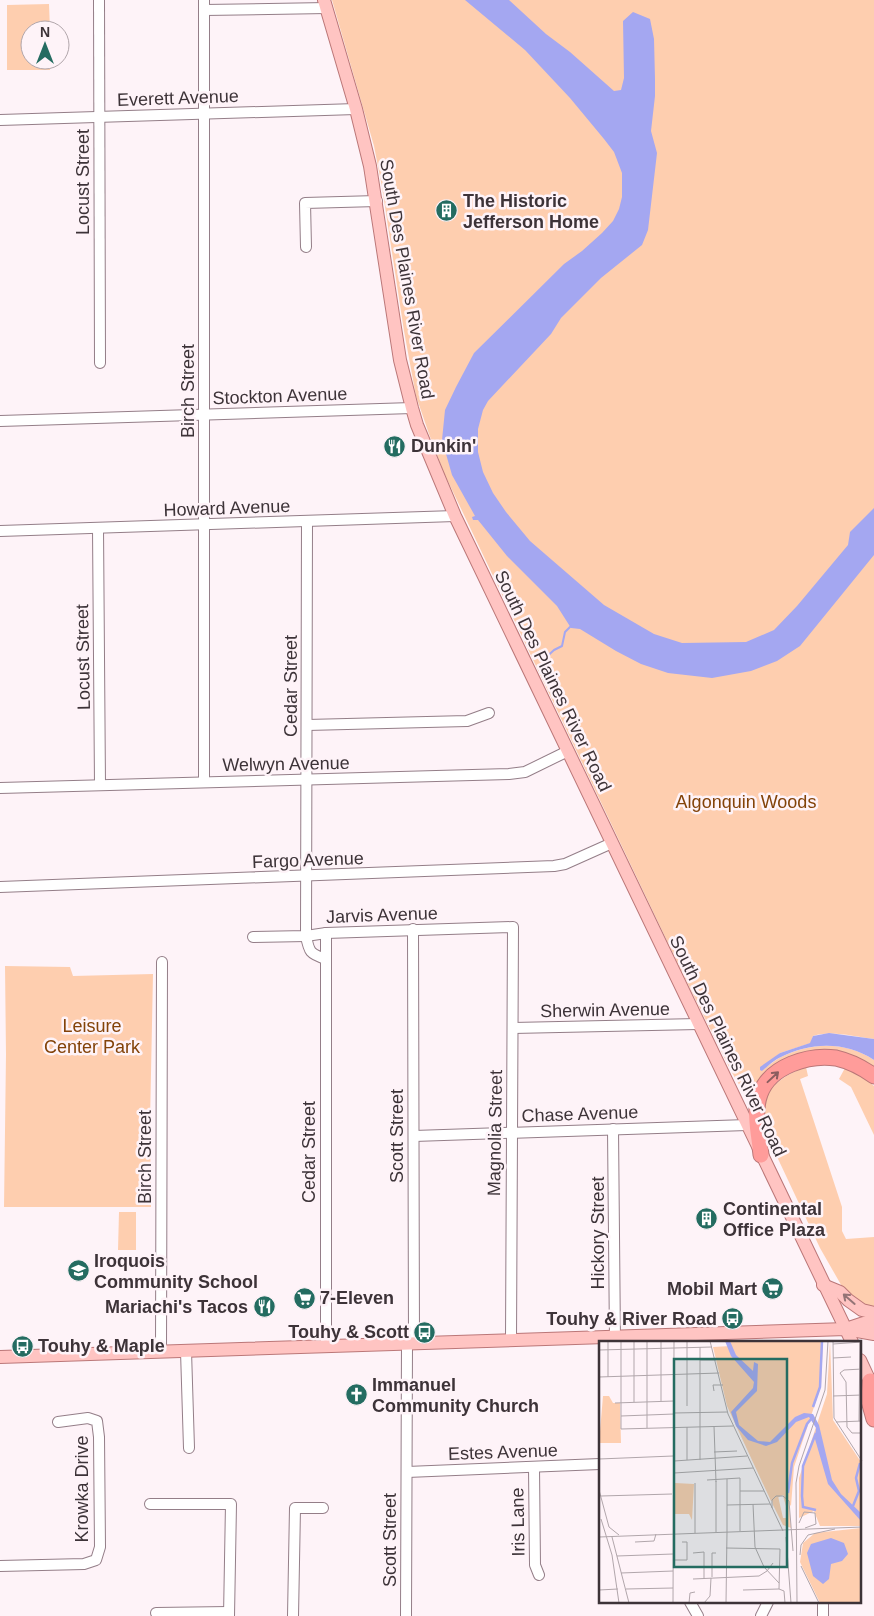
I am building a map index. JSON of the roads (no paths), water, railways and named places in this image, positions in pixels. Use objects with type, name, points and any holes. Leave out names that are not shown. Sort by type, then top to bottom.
[{"type":"highway","points":[[761,1155],[757,1116],[758,1102],[765,1084],[781,1070],[805,1059],[821,1057],[836,1058],[860,1067],[874,1076]]},
{"type":"highway","points":[[872,1385],[869,1401],[874,1419]]},
{"type":"main road","name":"South Des Plaines River Road","points":[[325,4],[356,109],[370,166],[400,360],[417,425],[455,516],[852,1341]]},
{"type":"main road","points":[[823,1285],[840,1292],[862,1310],[874,1313]]},
{"type":"main road","points":[[846,1329],[864,1322],[874,1322]]},
{"type":"main road","points":[[0,1357],[511,1340],[615,1339],[846,1329],[874,1334]]},
{"type":"main road","points":[[862,1364],[872,1385]]},
{"type":"street","name":"Locust Street","points":[[99,0],[100,363]]},
{"type":"street","points":[[204,5],[325,4]]},
{"type":"street","name":"Birch Street","points":[[204,5],[204,782]]},
{"type":"street","name":"Everett Avenue","points":[[0,120],[356,109]]},
{"type":"street","points":[[306,247],[305,203],[377,202]]},
{"type":"street","name":"Stockton Avenue","points":[[0,421],[412,408]]},
{"type":"street","name":"Howard Avenue","points":[[0,532],[455,516]]},
{"type":"street","name":"Cedar Street","points":[[307,521],[306,936],[308,948],[314,955],[326,959]]},
{"type":"street","name":"Locust Street","points":[[98,528],[100,785]]},
{"type":"street","points":[[306,725],[467,720],[489,713]]},
{"type":"street","name":"Welwyn Avenue","points":[[0,788],[509,774],[525,772],[568,751]]},
{"type":"street","name":"Fargo Avenue","points":[[0,887],[554,866],[565,864],[612,843]]},
{"type":"street","name":"Jarvis Avenue","points":[[253,937],[512,927]]},
{"type":"street","name":"Magnolia Street","points":[[511,1340],[512,927]]},
{"type":"street","name":"Scott Street","points":[[406,1616],[414,1136],[414,930]]},
{"type":"street","name":"Cedar Street","points":[[326,933],[326,1346]]},
{"type":"street","name":"Birch Street","points":[[161,1352],[162,962]]},
{"type":"street","name":"Sherwin Avenue","points":[[513,1028],[698,1024]]},
{"type":"street","name":"Chase Avenue","points":[[414,1136],[747,1125]]},
{"type":"street","name":"Hickory Street","points":[[613,1130],[615,1339]]},
{"type":"street","points":[[186,1351],[190,1448]]},
{"type":"street","name":"Krowka Drive","points":[[0,1566],[84,1564],[96,1560],[100,1547],[99,1437],[97,1421],[88,1418],[58,1422]]},
{"type":"street","name":"Estes Avenue","points":[[407,1472],[599,1464]]},
{"type":"street","name":"Iris Lane","points":[[534,1468],[535,1565],[539,1575]]},
{"type":"street","points":[[150,1504],[231,1504],[229,1614],[156,1613]]},
{"type":"street","points":[[293,1616],[295,1508],[323,1508]]},
{"type":"street","points":[[691,1604],[698,1616]]},
{"type":"street","points":[[761,1616],[767,1604]]},
{"type":"water","points":[[465,0],[509,0],[614,91],[621,90],[624,78],[623,21],[633,12],[650,19],[654,39],[655,96],[651,131],[657,153],[648,230],[642,245],[601,278],[561,318],[551,334],[488,401],[483,410],[478,429],[478,452],[483,472],[493,493],[530,541],[604,605],[654,634],[682,643],[746,642],[774,630],[797,606],[848,545],[850,532],[874,508],[874,555],[800,646],[777,661],[751,671],[712,678],[668,673],[641,664],[580,629],[571,628],[557,606],[507,556],[478,520],[473,520],[472,517],[475,516],[452,475],[442,440],[445,410],[474,353],[564,264],[582,251],[613,221],[622,197],[622,173],[614,152],[570,98],[525,50]]},
{"type":"water","points":[[829,1033],[874,1039],[874,1060],[852,1049],[816,1046],[792,1052],[776,1060],[762,1071],[760,1070],[760,1067],[780,1053],[810,1043],[813,1036]]},
{"type":"waterway","points":[[542,661],[554,650],[562,646],[565,632],[571,626]]},
{"type":"place","name":"The Historic Jefferson Home","points":[[447,211]]},
{"type":"place","name":"Dunkin'","points":[[395,446]]},
{"type":"place","name":"Continental Office Plaza","points":[[707,1219]]},
{"type":"place","name":"Iroquois Community School","points":[[78,1271]]},
{"type":"place","name":"Mobil Mart","points":[[773,1289]]},
{"type":"place","name":"7-Eleven","points":[[304,1298]]},
{"type":"place","name":"Mariachi's Tacos","points":[[264,1307]]},
{"type":"place","name":"Touhy & River Road","points":[[733,1319]]},
{"type":"place","name":"Touhy & Scott","points":[[425,1332]]},
{"type":"place","name":"Touhy & Maple","points":[[22,1346]]},
{"type":"place","name":"Immanuel Community Church","points":[[356,1395]]},
{"type":"park label","name":"Algonquin Woods","points":[[746,802]]},
{"type":"park label","name":"Leisure Center Park","points":[[92,1036]]}]
